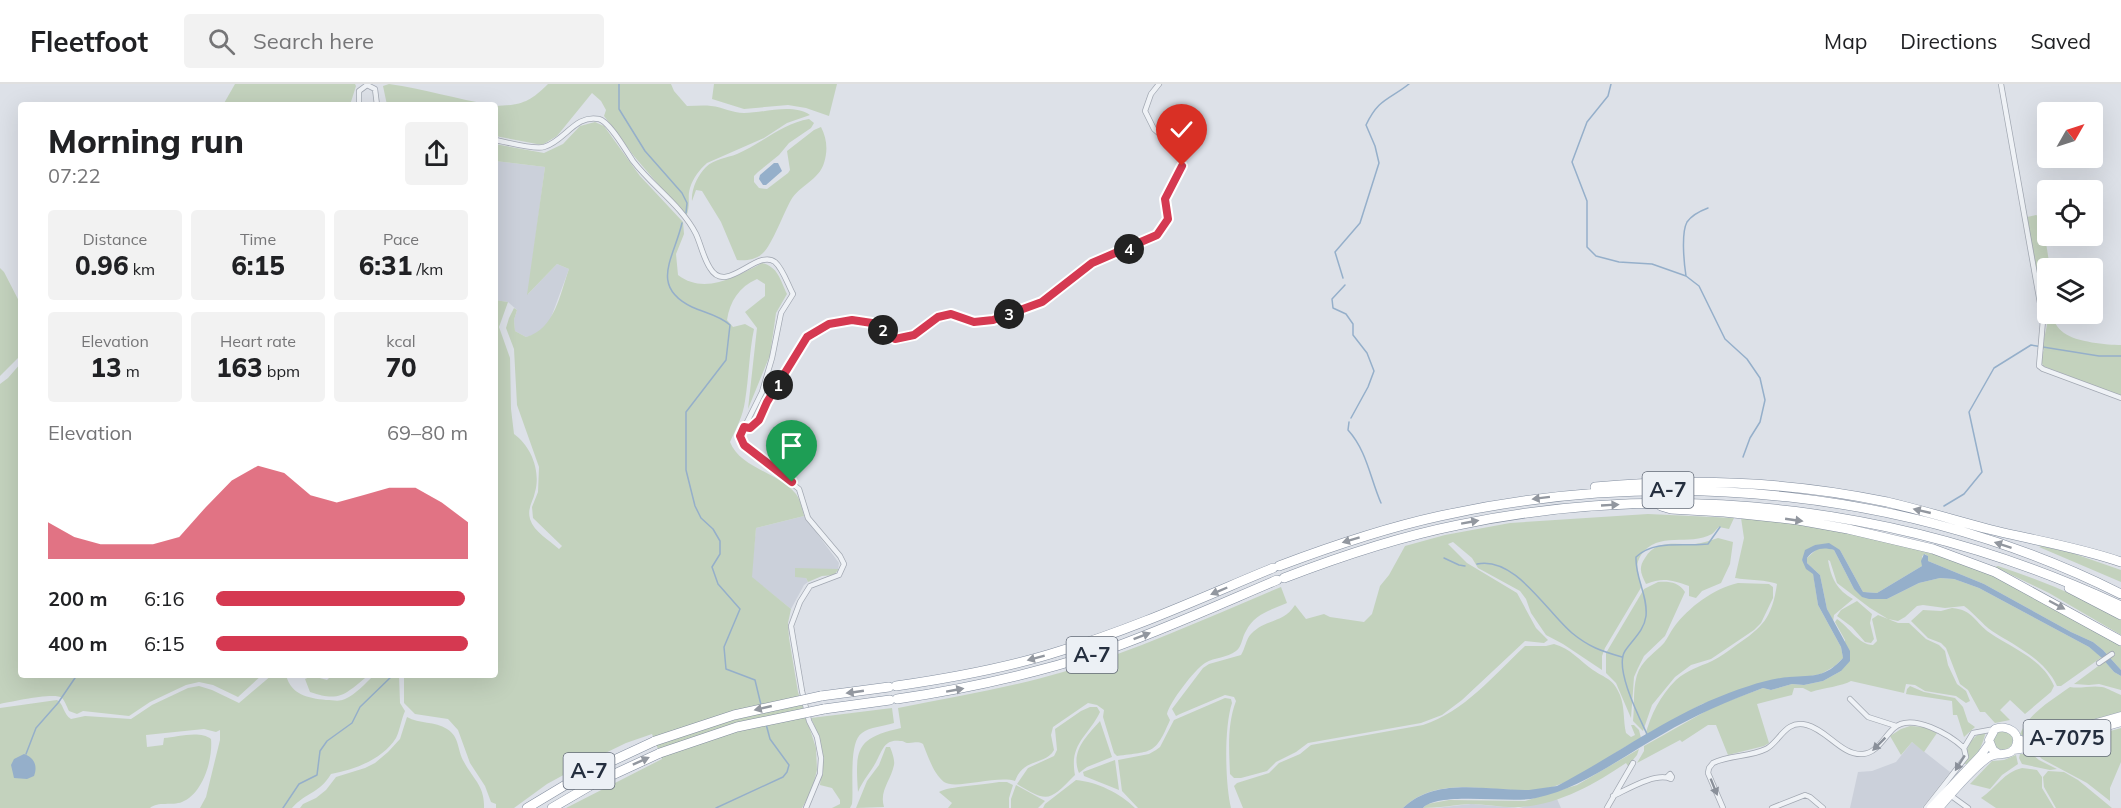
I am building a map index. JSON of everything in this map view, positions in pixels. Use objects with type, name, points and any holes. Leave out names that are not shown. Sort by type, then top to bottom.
[{"type":"highway","points":[[1581,494],[1594,487],[1699,483],[1790,488],[1885,502],[2121,562]]},
{"type":"highway","name":"A-7","points":[[527,808],[582,775],[655,741],[734,714],[821,696],[983,671],[1059,652],[1146,621],[1276,567],[1346,542],[1438,516],[1525,500],[1644,490],[1735,492],[1834,503],[1930,523],[2003,545],[2058,564],[2121,594]]},
{"type":"highway","points":[[1653,503],[1671,509],[1798,520],[1933,549],[1995,572],[2121,641]]},
{"type":"highway","name":"A-7","points":[[552,808],[593,784],[660,753],[737,727],[824,709],[994,682],[1068,662],[1149,634],[1281,579],[1358,551],[1458,525],[1551,510],[1653,503],[1761,507],[1864,522],[1964,546],[2079,586],[2121,606]]},
{"type":"highway","points":[[2058,564],[2121,589]]},
{"type":"highway","points":[[2057,580],[2121,615]]},
{"type":"main road","name":"A-7075","points":[[1931,808],[1981,755],[1989,744],[1990,736],[1995,729],[2003,726],[2013,731],[2017,738],[2030,742],[2121,716]]},
{"type":"main road","name":"A-7075","points":[[1939,808],[1984,760],[2007,754],[2013,750],[2034,747],[2121,722]]},
{"type":"main road","name":"A-7075","points":[[2013,750],[2017,738]]},
{"type":"main road","name":"A-7075","points":[[1989,744],[2000,754]]},
{"type":"street","points":[[358,84],[359,102]]},
{"type":"street","points":[[744,427],[750,428],[759,420],[767,402],[807,337],[829,324],[852,320],[872,323],[895,339],[914,335],[938,317],[951,314],[974,322],[993,320],[1042,302],[1092,263],[1157,235],[1168,219],[1165,199],[1182,166],[1180,152],[1154,129],[1145,111],[1151,94],[1159,84]]},
{"type":"street","points":[[2001,84],[2043,320],[2039,366],[2121,398]]},
{"type":"street","points":[[359,91],[370,85],[375,89],[377,102]]},
{"type":"street","points":[[498,141],[541,148],[554,143],[577,122],[589,118],[602,119],[636,164],[696,233],[711,270],[719,276],[727,277],[762,260],[770,260],[776,263],[792,294],[781,313],[762,392],[740,436],[744,445],[799,489],[808,518],[844,564],[839,575],[810,586],[800,602],[791,626],[802,691],[809,721],[817,737],[821,758],[820,774],[806,808]]},
{"type":"street","points":[[2099,663],[2112,654]]},
{"type":"street","points":[[1850,699],[1868,717],[1896,726],[1920,724],[1932,727],[1964,748]]},
{"type":"street","points":[[1723,808],[1708,773],[1709,768],[1718,760],[1765,750],[1785,730],[1800,724],[1813,728],[1850,752],[1867,754],[1874,750],[1896,726]]},
{"type":"street","points":[[1926,808],[1966,757],[1964,748],[1973,733],[1995,729]]},
{"type":"street","points":[[1608,807],[1634,763]]},
{"type":"street","points":[[1613,796],[1644,781],[1667,777]]},
{"type":"street","points":[[1772,808],[1805,795],[1823,808]]},
{"type":"street","points":[[1950,795],[1968,808]]},
{"type":"shaded area","points":[[498,161],[545,167],[528,294],[557,264],[569,269],[549,323],[537,334],[526,337],[515,331],[514,320],[517,310],[508,302],[498,300]]},
{"type":"shaded area","points":[[804,516],[839,563],[838,569],[795,569],[808,582],[791,609],[751,577],[756,528]]},
{"type":"shaded area","points":[[1912,742],[1950,772],[1922,808],[1850,808],[1858,772],[1872,771],[1896,762]]},
{"type":"shaded area","points":[[1557,799],[1561,808],[1519,808]]},
{"type":"shaded area","points":[[1471,804],[1519,808],[1436,808]]},
{"type":"green space","points":[[235,84],[355,84],[356,86],[351,102],[225,102]]},
{"type":"green space","points":[[389,84],[478,102],[386,102],[383,86]]},
{"type":"green space","points":[[548,84],[671,84],[687,106],[711,106],[744,113],[786,109],[803,111],[810,115],[787,123],[764,138],[707,163],[691,184],[686,217],[633,155],[604,116],[606,110],[601,101],[592,93],[557,136],[542,145],[498,137],[498,106],[524,102]]},
{"type":"green space","points":[[714,84],[837,84],[829,116],[788,105],[744,109],[712,99]]},
{"type":"green space","points":[[809,119],[814,123],[811,128],[789,143],[779,155],[758,172],[754,176],[754,182],[759,188],[767,189],[788,173],[790,170],[787,151],[821,127],[826,140],[822,169],[791,200],[763,253],[750,260],[737,260],[721,222],[702,191],[696,190],[692,201],[698,178],[713,162],[746,150],[781,129]]},
{"type":"green space","points":[[595,122],[604,126],[640,176],[683,222],[684,234],[676,254],[678,275],[698,284],[709,284],[742,274],[762,263],[772,267],[787,294],[776,313],[770,355],[748,409],[757,328],[745,312],[765,296],[765,284],[757,279],[751,282],[740,290],[730,307],[727,320],[733,327],[745,324],[754,329],[744,407],[730,442],[742,458],[780,480],[796,494],[804,516],[756,528],[752,577],[791,609],[788,623],[789,638],[798,692],[816,748],[817,770],[812,790],[802,808],[566,808],[662,759],[652,734],[626,743],[591,760],[547,784],[514,808],[496,808],[496,804],[491,802],[485,786],[470,763],[458,730],[448,719],[415,714],[404,703],[404,678],[498,678],[498,300],[508,302],[499,327],[510,358],[514,434],[530,452],[537,476],[530,519],[542,536],[559,549],[562,546],[533,518],[532,507],[538,492],[539,467],[517,405],[514,349],[506,328],[514,308],[517,310],[514,320],[515,331],[526,337],[544,327],[555,309],[569,269],[557,264],[527,295],[545,167],[498,161],[498,145],[544,153],[563,144],[580,126]]},
{"type":"green space","points":[[2037,216],[2037,246],[2046,246],[2048,258],[2037,258],[2037,271],[2027,217]]},
{"type":"green space","points":[[0,268],[18,299],[18,358],[0,376]]},
{"type":"green space","points":[[2056,324],[2064,333],[2076,339],[2121,345],[2121,396],[2043,366],[2040,358],[2044,350],[2042,348],[2047,325]]},
{"type":"green space","points":[[18,366],[18,678],[259,678],[238,697],[213,685],[199,682],[186,685],[150,702],[129,716],[83,711],[77,714],[69,711],[63,699],[58,696],[0,704],[0,384]]},
{"type":"green space","points":[[1648,514],[1734,518],[1729,529],[1719,527],[1712,534],[1703,538],[1656,543],[1648,547],[1641,555],[1637,567],[1642,586],[1605,648],[1602,656],[1602,670],[1546,635],[1520,591],[1478,568],[1472,558],[1453,542],[1448,544],[1467,563],[1517,593],[1536,628],[1548,640],[1544,643],[1525,641],[1462,700],[1442,715],[1421,723],[1308,743],[1276,762],[1267,771],[1234,778],[1230,774],[1229,746],[1231,719],[1236,701],[1234,697],[1225,695],[1176,716],[1172,709],[1203,668],[1209,664],[1241,655],[1251,634],[1263,625],[1285,615],[1295,605],[1306,619],[1324,614],[1364,622],[1372,614],[1380,586],[1389,575],[1405,546],[1445,535],[1510,523]]},
{"type":"green space","points":[[1741,518],[1793,523],[1878,539],[1960,561],[1995,576],[2121,644],[2121,670],[2093,642],[1984,584],[1928,561],[1928,556],[1925,554],[1922,556],[1922,566],[1877,593],[1863,592],[1840,550],[1815,545],[1802,560],[1813,573],[1818,605],[1841,647],[1843,658],[1821,674],[1789,677],[1702,704],[1645,736],[1657,706],[1665,692],[1676,680],[1689,671],[1718,658],[1745,639],[1765,621],[1769,614],[1777,584],[1735,578],[1744,538]]},
{"type":"green space","points":[[1718,538],[1733,542],[1730,564],[1721,583],[1702,591],[1696,598],[1689,596],[1689,586],[1678,582],[1663,580],[1646,584],[1641,568],[1645,558],[1655,548],[1667,544],[1698,544]]},
{"type":"green space","points":[[1825,547],[1834,550],[1854,589],[1887,599],[1919,583],[1940,578],[1954,579],[1979,588],[2089,647],[2102,657],[2061,686],[2057,686],[2052,676],[2037,661],[1992,631],[1964,606],[1945,608],[1917,606],[1898,621],[1888,619],[1837,583],[1828,560],[1836,583],[1853,599],[1834,615],[1833,622],[1827,609],[1820,575],[1807,563],[1807,558],[1817,549]]},
{"type":"green space","points":[[2039,547],[2072,553],[2121,570],[2121,582]]},
{"type":"green space","points":[[1998,566],[2061,590],[2107,612],[2121,620],[2121,635],[2049,593],[1995,567]]},
{"type":"green space","points":[[795,568],[838,570],[834,575],[822,576],[808,582],[806,578],[795,577]]},
{"type":"green space","points":[[1658,582],[1673,583],[1685,592],[1665,636],[1644,656],[1634,677],[1631,718],[1616,683],[1606,673],[1606,653],[1644,589]]},
{"type":"green space","points":[[1738,583],[1769,584],[1773,587],[1773,598],[1761,623],[1711,659],[1691,665],[1675,677],[1652,705],[1643,731],[1633,721],[1635,682],[1641,666],[1664,643],[1674,627],[1694,606],[1711,594]]},
{"type":"green space","points":[[1281,587],[1287,603],[1254,620],[1249,625],[1236,651],[1205,663],[1195,672],[1172,702],[1167,714],[1170,720],[1160,740],[1146,752],[1117,756],[1114,753],[1103,717],[1104,710],[1088,703],[1053,727],[1051,735],[1054,750],[1045,758],[1024,768],[1015,781],[949,784],[937,774],[923,744],[895,741],[885,746],[858,792],[858,755],[867,741],[875,736],[901,728],[898,708],[981,692],[1063,672],[1119,654]]},
{"type":"green space","points":[[1857,601],[1872,614],[1870,623],[1874,639],[1871,643],[1865,642],[1852,627],[1837,616],[1841,610]]},
{"type":"green space","points":[[1952,608],[1965,611],[1990,633],[2035,661],[2054,686],[2051,692],[2025,714],[2010,700],[2000,710],[2010,720],[1995,723],[1985,712],[1980,712],[1968,690],[1960,684],[1946,648],[1941,643],[1928,638],[1911,621],[1923,610],[1941,611]]},
{"type":"green space","points":[[1878,615],[1898,623],[1909,623],[1926,639],[1939,645],[1945,651],[1948,665],[1957,684],[1966,691],[1970,701],[1966,703],[1956,696],[1925,691],[1915,685],[1906,684],[1904,693],[1851,681],[1811,692],[1803,688],[1794,688],[1792,695],[1757,704],[1769,743],[1764,746],[1728,755],[1716,725],[1708,725],[1682,742],[1680,740],[1637,763],[1644,751],[1644,746],[1715,706],[1763,688],[1771,690],[1792,684],[1804,685],[1823,681],[1841,671],[1845,640],[1835,622],[1837,619],[1858,639],[1873,645],[1877,641],[1872,619]]},
{"type":"green space","points":[[1554,644],[1570,652],[1612,682],[1622,700],[1626,733],[1631,737],[1635,735],[1631,725],[1634,725],[1639,730],[1641,738],[1569,780],[1539,789],[1459,787],[1420,796],[1403,808],[1243,808],[1234,786],[1237,783],[1269,773],[1279,763],[1300,754],[1311,745],[1423,725],[1438,719],[1465,702],[1525,646]]},
{"type":"green space","points":[[2105,661],[2114,672],[2121,676],[2121,690],[2099,684],[2074,684]]},
{"type":"green space","points":[[268,678],[287,678],[292,687],[301,694],[338,701],[353,694],[371,678],[399,678],[400,703],[405,711],[396,738],[384,752],[349,770],[331,774],[322,786],[292,808],[200,808],[206,797],[220,740],[220,730],[216,732],[204,729],[146,735],[147,747],[163,745],[164,738],[195,734],[211,739],[208,766],[201,784],[196,792],[182,802],[150,808],[0,808],[0,708],[57,700],[71,719],[85,716],[131,719],[152,705],[188,688],[199,686],[239,703]]},
{"type":"green space","points":[[329,678],[365,678],[348,691],[329,697],[310,692],[305,679],[327,680]]},
{"type":"green space","points":[[1910,686],[1924,692],[1955,698],[1963,707],[1968,722],[1975,727],[1964,737],[1957,715],[1953,715],[1952,701],[1906,694]]},
{"type":"green space","points":[[2070,687],[2107,688],[2121,695],[2121,712],[2026,738],[2020,734],[2035,713]]},
{"type":"green space","points":[[1225,698],[1231,699],[1232,703],[1229,713],[1226,755],[1231,808],[1138,808],[1122,791],[1118,760],[1149,754],[1156,750],[1160,747],[1174,720]]},
{"type":"green space","points":[[1090,707],[1097,707],[1100,712],[1077,748],[1074,764],[1075,775],[1060,790],[1043,797],[1017,784],[1028,768],[1054,756],[1057,750],[1055,729]]},
{"type":"green space","points":[[892,708],[894,723],[869,729],[858,738],[853,755],[850,808],[832,808],[840,804],[840,800],[832,788],[820,785],[821,751],[811,718]]},
{"type":"green space","points":[[407,717],[437,725],[451,732],[464,762],[483,794],[484,808],[300,808],[326,790],[336,777],[365,768],[388,752],[400,739]]},
{"type":"green space","points":[[1100,721],[1112,757],[1087,767],[1079,773],[1078,751],[1085,738]]},
{"type":"green space","points":[[1910,726],[1924,727],[1937,733],[1924,752],[1912,742],[1901,755],[1890,736]]},
{"type":"green space","points":[[2121,728],[2121,762],[2110,788],[2110,801],[2087,783],[2042,759],[2035,752]]},
{"type":"green space","points":[[2003,730],[2010,733],[2013,740],[2010,747],[2003,750],[1996,747],[1993,740],[1996,733]]},
{"type":"green space","points":[[1986,731],[1975,757],[1969,764],[1964,764],[1970,743],[1976,736]]},
{"type":"green space","points":[[886,747],[890,747],[894,763],[884,791],[884,807],[856,808],[867,781],[879,765]]},
{"type":"green space","points":[[1639,749],[1628,766],[1626,763],[1589,786],[1548,802],[1520,807],[1469,804],[1423,808],[1427,804],[1449,800],[1525,801],[1577,785]]},
{"type":"green space","points":[[2020,754],[2032,754],[2057,769],[2050,770],[2022,764]]},
{"type":"green space","points":[[2016,755],[2018,764],[2002,775],[1990,789],[1970,784],[1992,761],[2004,760]]},
{"type":"green space","points":[[1115,760],[1119,790],[1084,776],[1083,772]]},
{"type":"green space","points":[[2022,768],[2037,770],[2042,777],[2042,788],[2054,808],[1996,808],[1981,798],[2005,777]]},
{"type":"green space","points":[[2048,771],[2064,772],[2078,780],[2112,808],[2056,808],[2044,787],[2043,777]]},
{"type":"green space","points":[[1076,780],[1108,789],[1135,808],[1043,808]]},
{"type":"green space","points":[[999,782],[1013,785],[1009,808],[948,808],[952,803],[939,792],[958,787]]},
{"type":"green space","points":[[1016,785],[1045,801],[1038,808],[1011,808],[1011,799]]},
{"type":"water","points":[[774,163],[778,163],[782,171],[763,185],[759,179],[760,175]]},
{"type":"water","points":[[1829,543],[1840,550],[1863,592],[1877,593],[1922,566],[1921,561],[1924,554],[1928,556],[1928,561],[1984,584],[2093,642],[2121,670],[2121,676],[2089,647],[1979,588],[1954,579],[1940,578],[1919,583],[1887,599],[1862,597],[1854,589],[1834,550],[1819,549],[1807,558],[1807,563],[1820,575],[1827,609],[1850,651],[1850,661],[1841,671],[1823,681],[1804,685],[1792,684],[1771,690],[1763,688],[1724,703],[1675,727],[1586,779],[1553,793],[1525,799],[1444,800],[1431,803],[1423,808],[1403,808],[1416,798],[1447,789],[1463,787],[1529,790],[1557,786],[1675,718],[1724,695],[1769,680],[1819,674],[1830,669],[1843,658],[1841,647],[1818,605],[1813,574],[1806,569],[1802,560],[1805,550],[1815,545]]},
{"type":"water","points":[[24,754],[34,762],[36,769],[34,776],[27,779],[14,778],[11,765],[14,759]]},
{"type":"waterway","points":[[619,84],[619,109],[645,151],[682,193],[687,203],[686,213]]},
{"type":"waterway","points":[[1343,278],[1335,252],[1360,223],[1379,163],[1366,125],[1380,104],[1409,84]]},
{"type":"waterway","points":[[1611,84],[1608,96],[1587,122],[1572,162],[1587,201],[1587,247],[1596,256],[1619,262],[1652,264],[1686,276],[1699,286],[1725,339],[1747,359],[1760,378],[1765,400],[1760,422],[1750,438],[1743,457]]},
{"type":"waterway","points":[[1686,276],[1685,227],[1691,217],[1708,208]]},
{"type":"waterway","points":[[682,223],[668,270],[671,290],[679,299],[692,307],[717,316],[730,325],[726,360],[686,412],[686,470],[695,506],[701,518],[713,529],[720,541],[720,554],[712,567],[718,584],[740,609],[724,647],[726,669],[755,680],[761,705]]},
{"type":"waterway","points":[[1345,285],[1332,299],[1333,308],[1346,314],[1353,324],[1353,335],[1367,353],[1374,371],[1351,418]]},
{"type":"waterway","points":[[1944,506],[1964,494],[1982,472],[1969,412],[1994,368],[2031,345],[2099,356],[2121,356]]},
{"type":"waterway","points":[[1349,422],[1348,430],[1360,447],[1381,503]]},
{"type":"waterway","points":[[1647,734],[1629,692],[1622,659],[1625,651],[1641,631],[1646,616],[1636,557],[1644,551],[1661,546],[1708,544],[1720,527]]},
{"type":"waterway","points":[[1444,558],[1465,566]]},
{"type":"waterway","points":[[1477,564],[1491,564],[1504,568],[1529,587],[1578,638],[1596,648],[1622,657]]},
{"type":"waterway","points":[[26,754],[36,728],[58,703],[75,678]]},
{"type":"waterway","points":[[283,808],[299,784],[317,775],[320,751],[327,741],[352,723],[360,707],[390,678]]},
{"type":"waterway","points":[[716,808],[783,777],[787,772],[789,765],[770,739],[766,724]]},
{"type":"route","points":[[792,482],[744,445],[740,436],[744,427],[750,428],[759,420],[767,402],[807,337],[829,324],[852,320],[872,323],[895,339],[914,335],[938,317],[951,314],[974,322],[993,320],[1042,302],[1092,263],[1157,235],[1168,219],[1165,199],[1182,166]]}]
